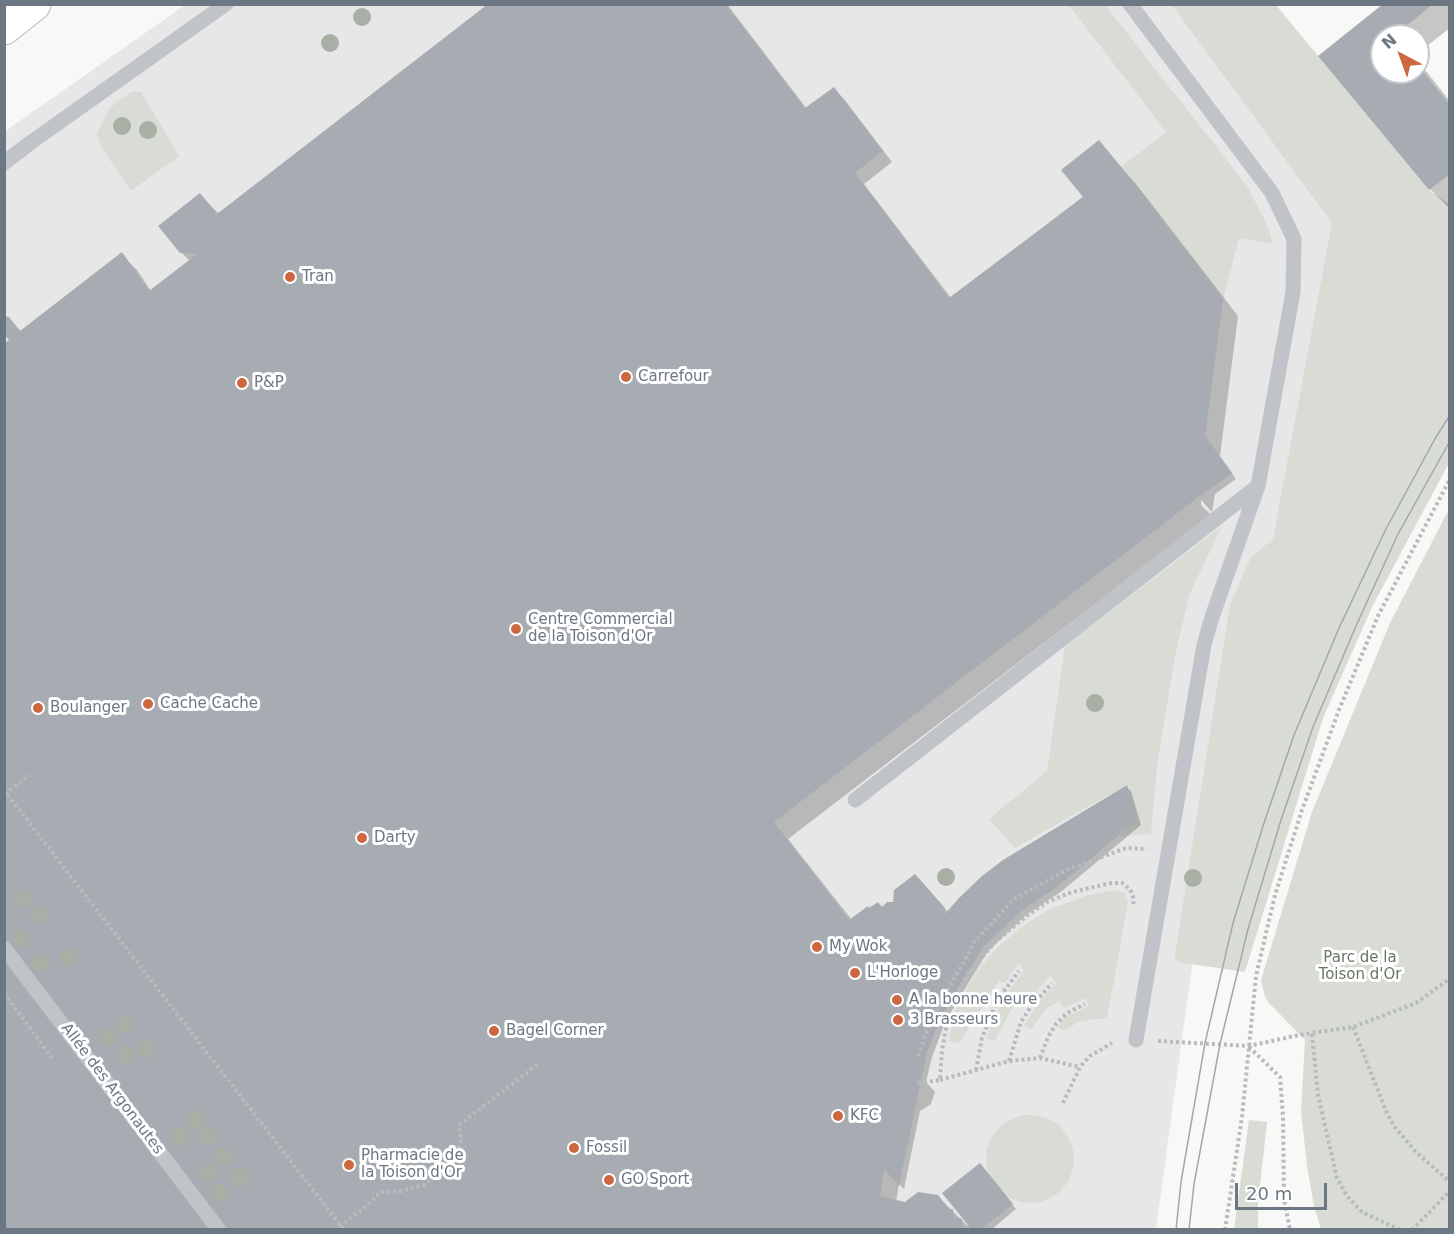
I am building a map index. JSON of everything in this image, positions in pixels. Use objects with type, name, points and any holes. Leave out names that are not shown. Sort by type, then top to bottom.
[{"type":"highway","points":[[4,28],[34,4]]},
{"type":"lane","points":[[4,163],[226,4]]},
{"type":"lane","points":[[1130,4],[1272,193],[1294,239],[1293,292],[1258,486],[1204,645],[1136,1040]]},
{"type":"lane","points":[[855,800],[1258,486]]},
{"type":"lane","name":"Allée des Argonautes","points":[[4,948],[219,1230]]},
{"type":"path","points":[[1225,1230],[1242,1117],[1256,976],[1275,895],[1302,810],[1339,710],[1378,616],[1449,478]]},
{"type":"path","points":[[30,775],[5,792],[342,1228]]},
{"type":"path","points":[[918,1056],[930,1023],[975,941],[1014,899],[1069,869],[1126,848],[1168,849]]},
{"type":"path","points":[[940,1080],[949,1012],[966,976],[995,942],[1029,914],[1047,903],[1072,892],[1111,883],[1122,883],[1130,889],[1134,899],[1133,911]]},
{"type":"path","points":[[976,1070],[982,1038],[994,1008],[1019,971]]},
{"type":"path","points":[[1063,1103],[1080,1067],[1100,1048],[1112,1043],[1136,1040],[1249,1046],[1299,1035],[1353,1027],[1416,1003],[1449,979]]},
{"type":"path","points":[[1008,1060],[1021,1022],[1052,983]]},
{"type":"path","points":[[4,993],[52,1058]]},
{"type":"path","points":[[1040,1058],[1056,1024],[1067,1013],[1084,1004]]},
{"type":"path","points":[[1353,1027],[1394,1126],[1415,1151],[1449,1182]]},
{"type":"path","points":[[1312,1034],[1318,1095],[1337,1178],[1347,1196],[1362,1212],[1400,1230]]},
{"type":"path","points":[[1249,1046],[1280,1077],[1284,1199],[1290,1230]]},
{"type":"path","points":[[918,1083],[940,1080],[1008,1060],[1040,1058],[1080,1067]]},
{"type":"path","points":[[335,1230],[342,1228],[381,1192],[402,1191],[423,1185],[441,1174],[456,1160],[461,1141],[459,1125],[538,1064]]},
{"type":"path","points":[[1412,1230],[1449,1191]]},
{"type":"shaded area","name":"Centre Commercial de la Toison d'Or","points":[[185,5],[1180,5],[1361,234],[1195,944],[1156,1229],[5,1229],[4,132]]},
{"type":"green space","points":[[1069,5],[1105,5],[1247,186],[1268,227],[1273,244],[1239,238],[1223,300],[1121,167],[1166,132]]},
{"type":"green space","points":[[1172,5],[1276,5],[1429,190],[1449,204],[1449,463],[1372,607],[1323,718],[1245,972],[1184,963],[1176,960],[1175,955],[1230,605],[1251,557],[1273,539],[1332,223]]},
{"type":"green space","points":[[132,92],[141,92],[179,156],[131,191],[100,145],[97,134],[109,109]]},
{"type":"green space","name":"Parc de la Toison d'Or","points":[[1449,509],[1449,1229],[1321,1229],[1314,1206],[1307,1166],[1301,1111],[1305,1040],[1269,1003],[1265,997],[1261,980],[1312,812],[1390,623]]},
{"type":"green space","points":[[1222,526],[1189,595],[1175,656],[1157,765],[1151,834],[1119,836],[1137,820],[1126,785],[1015,848],[989,819],[1047,771],[1065,646]]},
{"type":"green space","points":[[1115,890],[1125,893],[1128,902],[1107,1019],[1078,1022],[1064,1031],[1058,1027],[1063,1019],[1089,1006],[1086,998],[1064,1008],[1059,1001],[1046,1009],[1031,1029],[1024,1025],[1056,983],[1050,976],[1033,995],[1027,991],[1010,1012],[995,1041],[986,1039],[1002,1001],[1024,970],[1019,963],[1005,983],[999,981],[959,1043],[949,1041],[954,1012],[977,971],[998,947],[1023,926],[1050,909],[1088,895]]},
{"type":"green space","points":[[1030,1115],[1047,1119],[1061,1128],[1070,1142],[1074,1159],[1070,1176],[1061,1190],[1047,1199],[1030,1203],[1013,1199],[999,1190],[990,1176],[986,1159],[990,1142],[999,1128],[1013,1119]]},
{"type":"green space","points":[[1249,1120],[1267,1122],[1258,1203],[1258,1229],[1234,1229]]},
{"type":"building","name":"Centre Commercial de la Toison d'Or","points":[[488,4],[725,4],[805,108],[834,87],[883,151],[855,173],[949,298],[1083,197],[1061,170],[1099,140],[1121,167],[1223,300],[1205,436],[1232,473],[774,822],[849,920],[868,906],[869,908],[878,902],[882,907],[887,902],[893,902],[894,890],[915,874],[945,908],[944,915],[982,876],[1003,860],[1127,785],[1137,820],[1057,887],[1020,912],[983,947],[942,1015],[927,1052],[899,1186],[884,1169],[880,1196],[905,1202],[918,1192],[938,1195],[949,1209],[953,1209],[956,1217],[962,1219],[965,1230],[4,1230],[4,344],[9,340],[4,334],[4,316],[9,317],[20,331],[122,252],[149,291],[197,254],[180,253],[158,226],[200,193],[217,214]]},
{"type":"building","points":[[1383,4],[1433,4],[1409,24],[1370,24],[1370,84],[1430,84],[1430,80],[1450,105],[1450,174],[1429,190],[1318,56]]},
{"type":"building","points":[[980,1163],[1013,1204],[980,1230],[972,1230],[942,1193]]},
{"type":"tram line","points":[[1176,1230],[1181,1182],[1205,1043],[1233,923],[1263,826],[1294,735],[1339,628],[1386,529],[1450,415]]},
{"type":"tram line","points":[[1189,1230],[1194,1184],[1220,1044],[1248,929],[1281,820],[1313,727],[1356,626],[1398,534],[1450,441]]},
{"type":"place","name":"Tran","points":[[290,277]]},
{"type":"place","name":"Carrefour","points":[[626,377]]},
{"type":"place","name":"P&P","points":[[242,383]]},
{"type":"place","name":"Centre Commercial de la Toison d'Or","points":[[516,629]]},
{"type":"place","name":"Cache Cache","points":[[148,704]]},
{"type":"place","name":"Boulanger","points":[[38,708]]},
{"type":"place","name":"Darty","points":[[362,838]]},
{"type":"place","name":"My Wok","points":[[817,947]]},
{"type":"place","name":"L'Horloge","points":[[855,973]]},
{"type":"place","name":"A la bonne heure","points":[[897,1000]]},
{"type":"place","name":"3 Brasseurs","points":[[898,1020]]},
{"type":"place","name":"Bagel Corner","points":[[494,1031]]},
{"type":"place","name":"KFC","points":[[838,1116]]},
{"type":"place","name":"Fossil","points":[[574,1148]]},
{"type":"place","name":"Pharmacie de la Toison d'Or","points":[[349,1165]]},
{"type":"place","name":"GO Sport","points":[[609,1180]]}]
